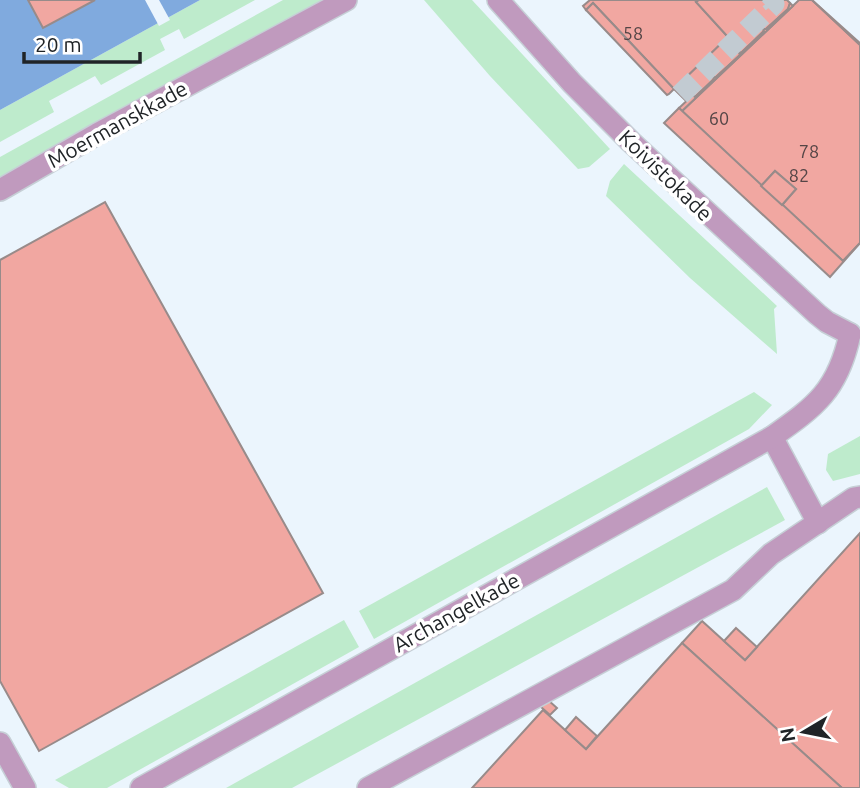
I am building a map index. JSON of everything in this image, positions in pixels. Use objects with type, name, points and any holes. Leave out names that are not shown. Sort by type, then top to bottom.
[{"type":"street","name":"Moermanskkade","points":[[0,190],[97,134],[346,0]]},
{"type":"street","name":"Koivistokade","points":[[498,0],[572,83],[631,142],[827,323],[857,338]]},
{"type":"street","name":"Archangelkade","points":[[141,788],[772,437],[810,410],[825,395],[857,338]]},
{"type":"street","points":[[772,437],[818,523]]},
{"type":"street","points":[[368,788],[733,590],[771,554],[854,498],[860,497]]},
{"type":"street","points":[[0,744],[24,788]]},
{"type":"green space","points":[[200,0],[255,0],[184,39],[179,29],[160,39],[165,50],[101,85],[95,76],[49,101],[54,112],[0,142],[0,110]]},
{"type":"green space","points":[[283,0],[323,0],[0,180],[0,157]]},
{"type":"green space","points":[[424,0],[472,0],[610,149],[589,167],[578,169],[490,76]]},
{"type":"green space","points":[[624,164],[777,306],[774,309],[777,354],[690,278],[606,196],[610,181]]},
{"type":"green space","points":[[754,392],[772,405],[749,429],[374,639],[359,611]]},
{"type":"green space","points":[[860,436],[860,474],[833,481],[826,470],[828,454]]},
{"type":"green space","points":[[767,487],[785,520],[292,788],[226,788]]},
{"type":"green space","points":[[344,620],[359,647],[107,788],[69,788],[55,780]]},
{"type":"water","points":[[0,0],[200,0],[0,110]]},
{"type":"pier","points":[[145,0],[159,0],[170,20],[159,26]]},
{"type":"building","points":[[28,0],[95,0],[43,28]]},
{"type":"building","points":[[590,0],[699,0],[696,2],[728,37],[674,89],[593,3],[586,10],[583,6]]},
{"type":"building","points":[[787,0],[790,3],[788,9],[739,52],[740,55],[713,77],[695,97],[693,95],[686,101],[674,89],[728,37],[696,2]]},
{"type":"building","points":[[799,0],[812,0],[860,45],[860,243],[843,261],[782,205],[796,189],[775,171],[761,186],[682,111]]},
{"type":"building","points":[[812,0],[860,43],[860,45]]},
{"type":"building","points":[[593,3],[674,89],[669,94],[667,95],[586,10]]},
{"type":"building","points":[[790,3],[793,6],[682,111],[679,108],[693,95],[695,97],[713,77],[740,55],[739,52],[788,9]]},
{"type":"building","points":[[679,108],[843,261],[860,243],[830,277],[664,123]]},
{"type":"building","points":[[775,171],[796,189],[782,205],[761,186]]},
{"type":"building","points":[[105,202],[323,593],[39,751],[0,681],[0,260]]},
{"type":"building","points":[[860,533],[860,788],[842,788],[682,643],[702,621],[745,660]]},
{"type":"building","points":[[736,628],[757,647],[745,660],[724,641]]},
{"type":"building","points":[[682,643],[842,788],[472,788],[543,710],[586,749]]},
{"type":"building","points":[[548,700],[557,708],[550,715],[541,707]]},
{"type":"building","points":[[576,717],[597,736],[586,749],[565,730]]},
{"type":"tunnel","points":[[680,95],[774,4],[771,0]]}]
